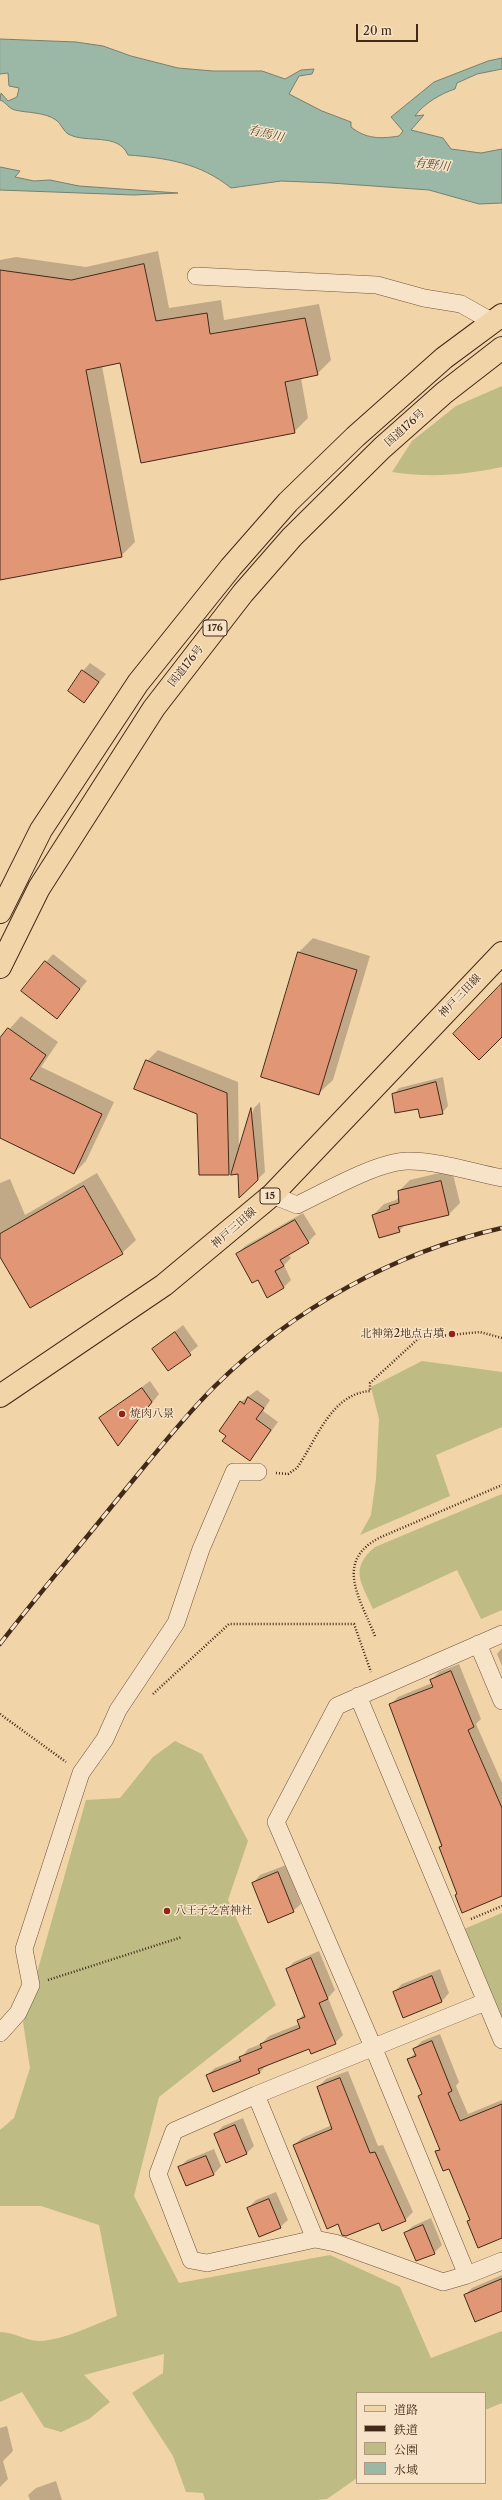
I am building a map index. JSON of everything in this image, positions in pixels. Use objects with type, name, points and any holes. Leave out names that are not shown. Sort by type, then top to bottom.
[{"type":"main road","name":"176","points":[[0,912],[41,830],[138,683],[231,567],[288,502],[356,437],[444,358],[498,318]]},
{"type":"main road","name":"国道176号","points":[[0,967],[39,888],[154,708],[243,593],[292,537],[382,448],[444,393],[502,348]]},
{"type":"main road","name":"神戸三田線","points":[[0,1396],[164,1285],[272,1195],[502,953]]},
{"type":"street","points":[[196,276],[377,285],[424,298],[461,304],[498,318]]},
{"type":"street","points":[[272,1195],[297,1205],[381,1166],[407,1161],[438,1164],[502,1178]]},
{"type":"street","points":[[0,2033],[18,2013],[31,1986],[24,1949],[81,1773],[105,1739],[118,1710],[176,1623],[200,1548],[234,1472],[258,1472]]},
{"type":"street","points":[[467,2276],[374,2049],[276,1822],[337,1706],[502,1634]]},
{"type":"street","points":[[478,1644],[502,1701]]},
{"type":"street","points":[[358,1696],[502,2040]]},
{"type":"street","points":[[485,2002],[374,2049],[256,2095],[174,2131],[158,2174],[191,2260],[207,2263],[315,2239],[335,2243],[443,2282],[467,2276],[502,2261]]},
{"type":"street","points":[[256,2095],[315,2239]]},
{"type":"path","points":[[258,1472],[288,1474],[297,1468],[338,1404],[356,1393],[370,1391],[370,1383],[419,1338],[480,1332],[502,1338]]},
{"type":"path","points":[[375,1636],[354,1578],[355,1559],[361,1550],[367,1544],[381,1537],[502,1486]]},
{"type":"path","points":[[149,1698],[229,1624],[354,1624],[377,1689]]},
{"type":"path","points":[[0,1714],[81,1773]]},
{"type":"path","points":[[454,1926],[502,1906]]},
{"type":"path","points":[[31,1986],[182,1937]]},
{"type":"green space","points":[[502,386],[502,467],[447,475],[421,475],[392,472],[412,441],[456,406]]},
{"type":"green space","points":[[422,1361],[502,1372],[502,1427],[436,1455],[450,1496],[360,1535],[371,1515],[376,1479],[379,1419],[371,1387]]},
{"type":"green space","points":[[502,1494],[502,1610],[481,1619],[457,1570],[373,1609],[362,1583],[360,1569],[362,1562],[375,1547]]},
{"type":"green space","points":[[175,1741],[202,1754],[248,1841],[228,1900],[276,2005],[159,2097],[134,2196],[179,2283],[330,2255],[400,2287],[431,2358],[502,2331],[502,2403],[486,2410],[486,2392],[356,2392],[356,2479],[327,2499],[205,2500],[203,2493],[186,2492],[173,2456],[132,2393],[163,2373],[164,2354],[84,2375],[110,2402],[89,2419],[61,2432],[44,2427],[22,2392],[0,2402],[0,2332],[10,2333],[34,2341],[49,2340],[79,2332],[117,2316],[99,2225],[41,2206],[0,2206],[0,2130],[14,2118],[30,2068],[23,2022],[86,1800],[120,1798],[153,1757]]},
{"type":"green space","points":[[502,1913],[502,2018],[464,1929]]},
{"type":"water","points":[[0,39],[76,42],[103,46],[131,56],[178,68],[213,71],[262,71],[285,79],[301,70],[314,69],[312,74],[299,76],[289,94],[322,111],[351,122],[351,127],[362,134],[379,138],[399,136],[403,131],[391,117],[434,82],[488,61],[502,58],[502,69],[477,74],[457,83],[455,89],[444,93],[428,103],[415,116],[424,115],[411,130],[443,138],[451,149],[481,153],[502,149],[502,203],[479,204],[429,190],[331,183],[281,181],[231,188],[195,167],[170,160],[128,155],[117,143],[76,137],[66,133],[58,121],[52,117],[13,109],[0,100],[1,93],[8,101],[17,97],[19,88],[9,86],[8,73],[0,74]]},
{"type":"water","points":[[0,167],[20,171],[15,177],[34,181],[50,180],[79,186],[178,193],[134,195],[0,190]]},
{"type":"building","points":[[144,264],[156,321],[207,313],[210,334],[305,318],[318,375],[285,382],[295,433],[141,463],[120,363],[86,370],[122,557],[0,580],[0,270],[71,280]]},
{"type":"building","points":[[82,670],[99,682],[84,703],[68,691]]},
{"type":"building","points":[[298,952],[357,970],[319,1095],[261,1077]]},
{"type":"building","points":[[45,961],[80,989],[57,1019],[21,991]]},
{"type":"building","points":[[502,983],[502,1037],[479,1060],[453,1034]]},
{"type":"building","points":[[8,1028],[46,1055],[30,1079],[102,1114],[74,1174],[0,1138],[0,1038]]},
{"type":"building","points":[[146,1060],[227,1093],[229,1175],[199,1175],[197,1114],[134,1089]]},
{"type":"building","points":[[436,1082],[443,1114],[420,1118],[418,1109],[395,1113],[392,1094]]},
{"type":"building","points":[[251,1108],[258,1180],[239,1198],[238,1174],[231,1175]]},
{"type":"building","points":[[441,1181],[449,1215],[398,1227],[400,1232],[379,1238],[372,1215],[390,1209],[389,1206],[399,1203],[398,1191]]},
{"type":"building","points":[[84,1186],[123,1254],[30,1308],[0,1257],[0,1234]]},
{"type":"building","points":[[295,1220],[309,1243],[280,1260],[284,1266],[275,1271],[284,1288],[267,1298],[258,1280],[252,1283],[236,1254]]},
{"type":"building","points":[[175,1332],[191,1355],[168,1371],[152,1349]]},
{"type":"building","points":[[142,1388],[152,1402],[118,1446],[99,1418]]},
{"type":"building","points":[[248,1397],[264,1408],[256,1419],[271,1430],[250,1461],[222,1441],[226,1436],[219,1431],[240,1401],[244,1404]]},
{"type":"building","points":[[451,1671],[474,1727],[468,1730],[502,1808],[502,1896],[462,1913],[455,1895],[457,1894],[439,1847],[442,1846],[389,1704],[433,1687],[430,1680]]},
{"type":"building","points":[[278,1872],[294,1912],[268,1923],[252,1883]]},
{"type":"building","points":[[311,1958],[328,1999],[319,2003],[336,2044],[311,2054],[309,2049],[258,2069],[260,2073],[213,2092],[206,2075],[241,2061],[239,2057],[262,2048],[260,2044],[300,2028],[297,2020],[305,2017],[286,1969]]},
{"type":"building","points":[[432,1976],[442,2002],[403,2018],[393,1992]]},
{"type":"building","points":[[432,2041],[452,2091],[448,2093],[460,2121],[502,2104],[502,2238],[478,2248],[467,2221],[470,2220],[449,2169],[443,2171],[435,2151],[440,2150],[418,2096],[422,2094],[407,2059],[416,2056],[413,2049]]},
{"type":"building","points":[[340,2078],[370,2153],[375,2152],[406,2221],[382,2231],[379,2223],[346,2236],[342,2235],[338,2224],[327,2229],[293,2145],[332,2129],[317,2087]]},
{"type":"building","points":[[235,2125],[247,2154],[226,2163],[214,2134]]},
{"type":"building","points":[[206,2156],[214,2175],[186,2186],[178,2167]]},
{"type":"building","points":[[269,2199],[281,2228],[259,2237],[247,2208]]},
{"type":"building","points":[[423,2225],[435,2254],[416,2261],[404,2233]]},
{"type":"building","points":[[502,2279],[502,2311],[475,2322],[464,2295]]},
{"type":"railway","points":[[0,1644],[175,1429],[201,1400],[245,1358],[312,1308],[385,1268],[423,1252],[502,1228]]},
{"type":"place","name":"北神第2地点古墳","points":[[452,1334]]},
{"type":"place","name":"焼肉八景","points":[[122,1414]]},
{"type":"place","name":"八王子之宮神社","points":[[167,1911]]},
{"type":"water label","name":"有馬川","points":[[266,134]]},
{"type":"water label","name":"有野川","points":[[432,165]]}]
